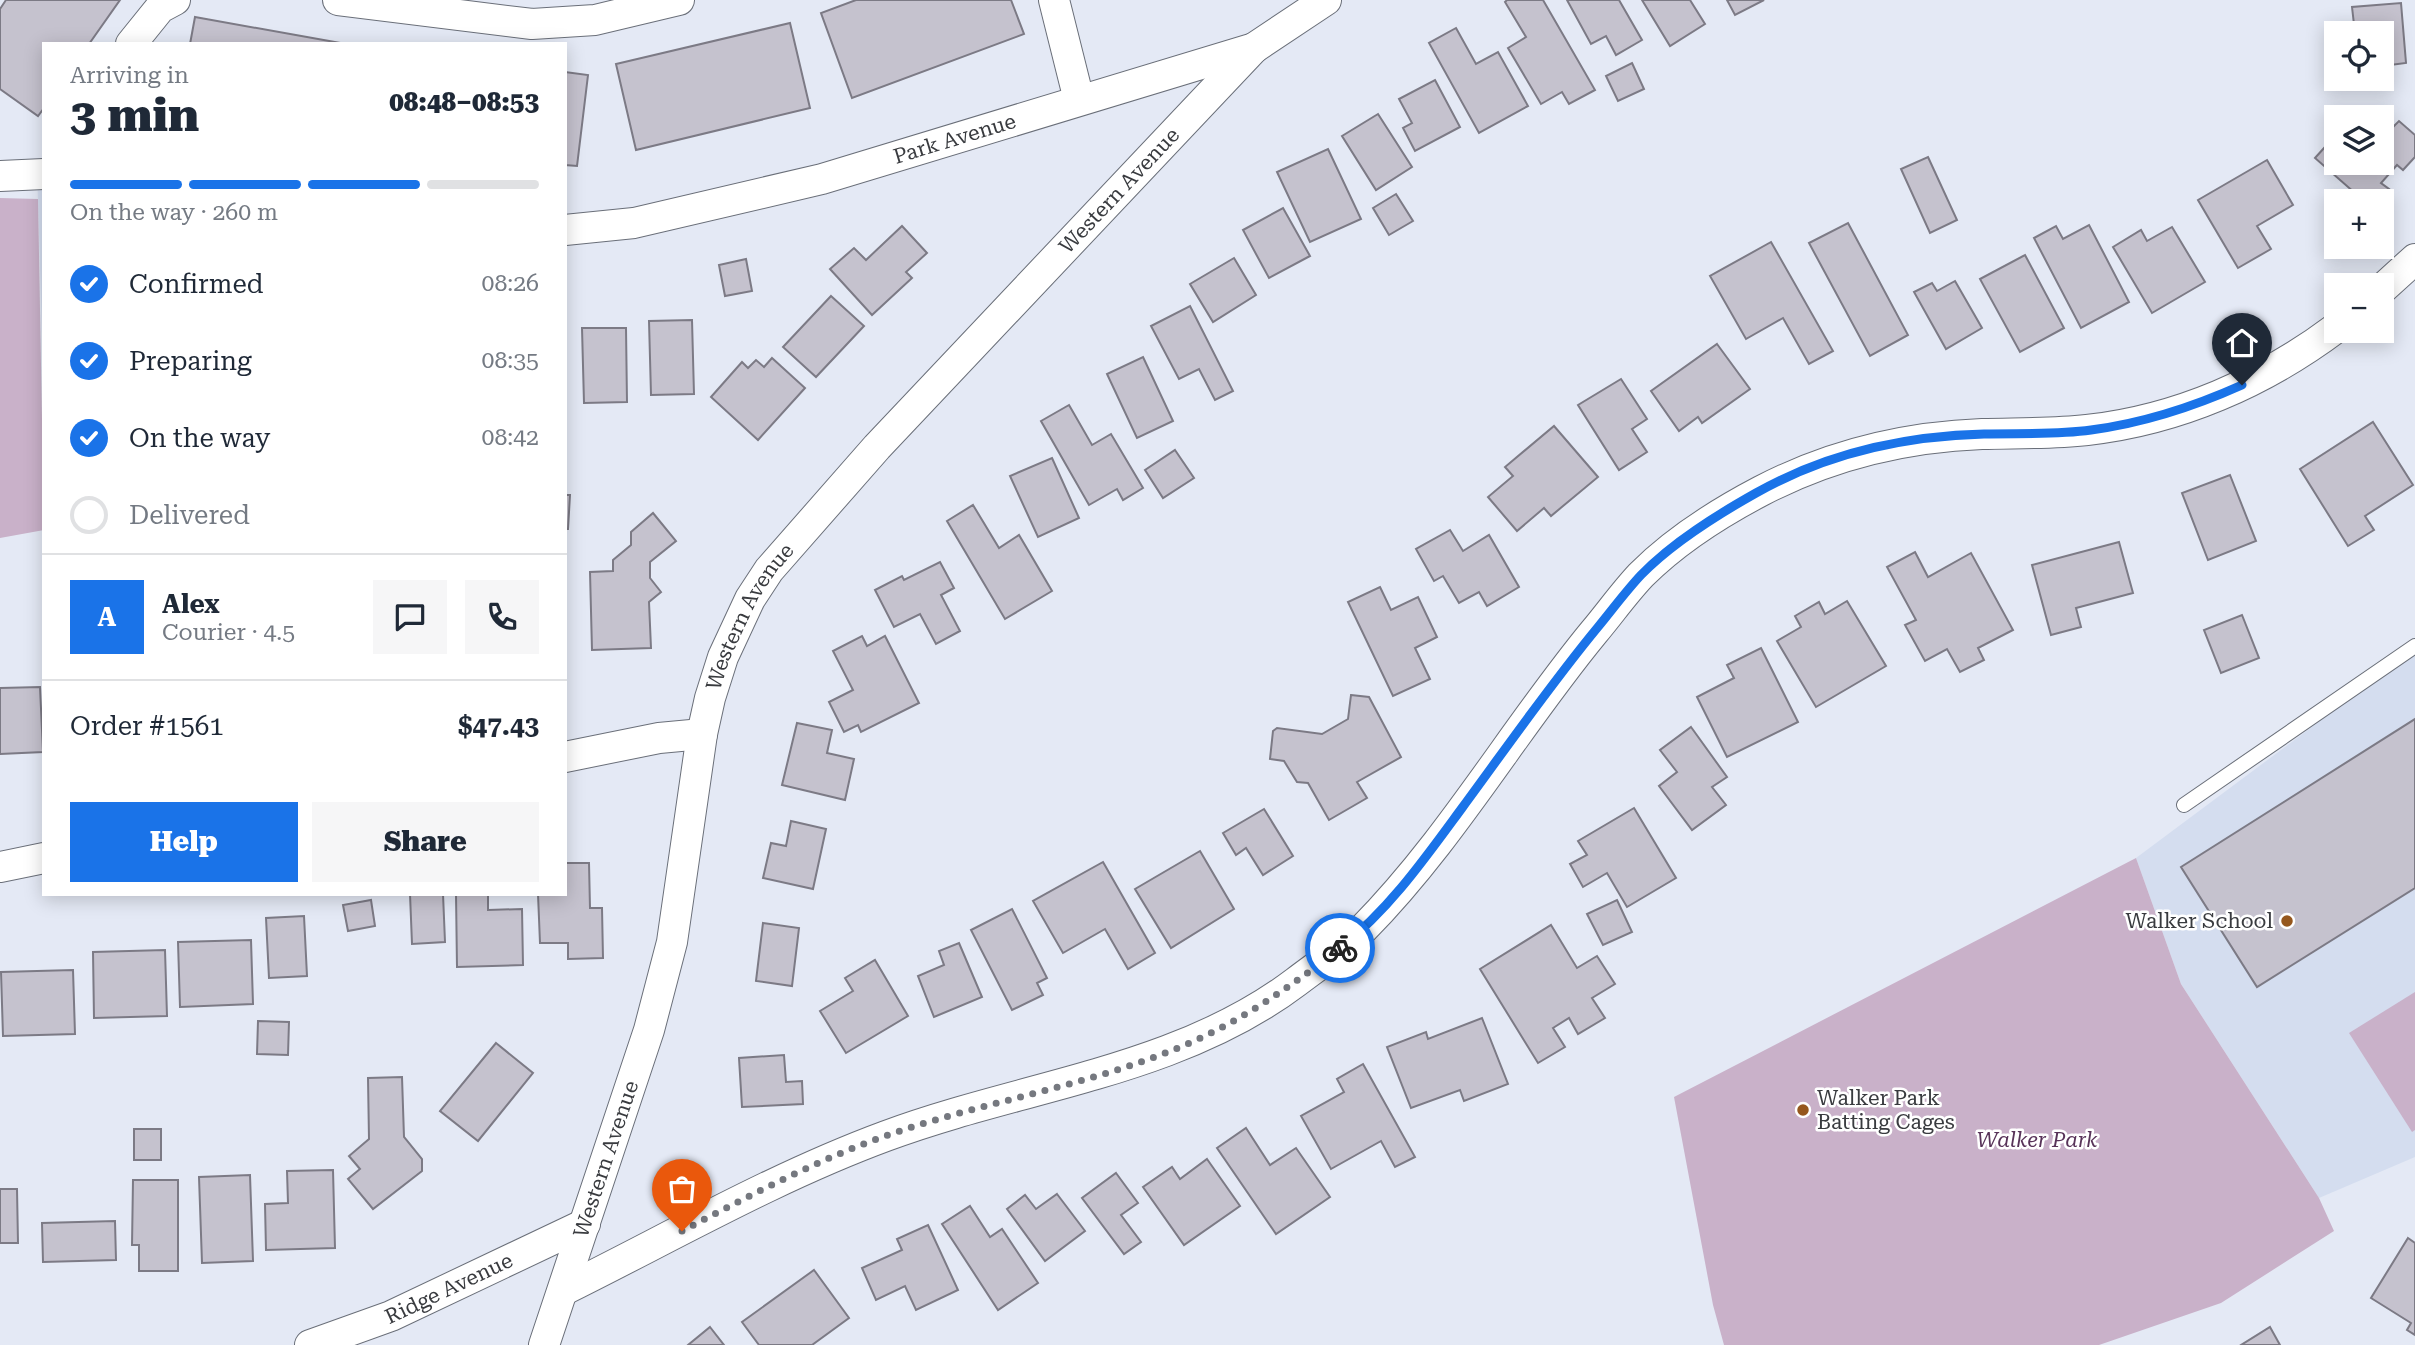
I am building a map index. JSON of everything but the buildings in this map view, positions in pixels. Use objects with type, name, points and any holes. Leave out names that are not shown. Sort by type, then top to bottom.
[{"type":"street","points":[[133,42],[160,8],[175,0]]},
{"type":"street","points":[[338,0],[531,24],[594,20],[679,0]]},
{"type":"street","points":[[1054,0],[1079,100]]},
{"type":"street","name":"Park Avenue","points":[[567,230],[634,223],[760,196],[1254,48],[1293,10],[1326,0]]},
{"type":"street","name":"Western Avenue","points":[[544,1345],[565,1290],[649,1030],[672,942],[702,734],[723,657],[750,599],[769,570],[877,447],[1254,48]]},
{"type":"street","points":[[0,176],[42,174]]},
{"type":"street","points":[[2394,278],[2415,259]]},
{"type":"street","points":[[565,1290],[792,1174],[891,1134],[1130,1064],[1182,1046],[1215,1031],[1290,987],[1359,933],[1409,878],[1569,663],[1642,574],[1697,531],[1758,492],[1810,468],[1884,445],[1983,434],[2044,434],[2092,430],[2149,420],[2203,402],[2261,376],[2324,336]]},
{"type":"street","points":[[567,757],[659,738],[702,734]]},
{"type":"street","points":[[0,867],[42,858]]},
{"type":"street","name":"Ridge Avenue","points":[[310,1345],[391,1316],[585,1223]]},
{"type":"lane","points":[[2184,805],[2415,646]]},
{"type":"shaded area","points":[[37,178],[42,178],[42,334]]},
{"type":"shaded area","name":"Walker School","points":[[2415,650],[2415,1157],[2319,1198],[2181,984],[2136,858]]},
{"type":"green space","points":[[0,198],[38,199],[42,530],[0,538]]},
{"type":"green space","name":"Walker Park","points":[[2136,858],[2181,984],[2319,1198],[2334,1231],[2221,1303],[2099,1345],[1724,1345],[1713,1305],[1674,1097]]},
{"type":"green space","points":[[2415,992],[2415,1130],[2412,1132],[2349,1033]]},
{"type":"way so far","points":[[682,1231],[792,1174],[891,1134],[1130,1064],[1182,1046],[1263,1004],[1290,987],[1340,948]]},
{"type":"place","name":"Walker School","points":[[2287,921]]},
{"type":"place","name":"Walker Park Batting Cages","points":[[1803,1110]]},
{"type":"route","points":[[1340,948],[1359,933],[1409,878],[1569,663],[1642,574],[1697,531],[1737,505],[1800,472],[1884,445],[1923,438],[2092,430],[2149,420],[2203,402],[2242,385]]}]
